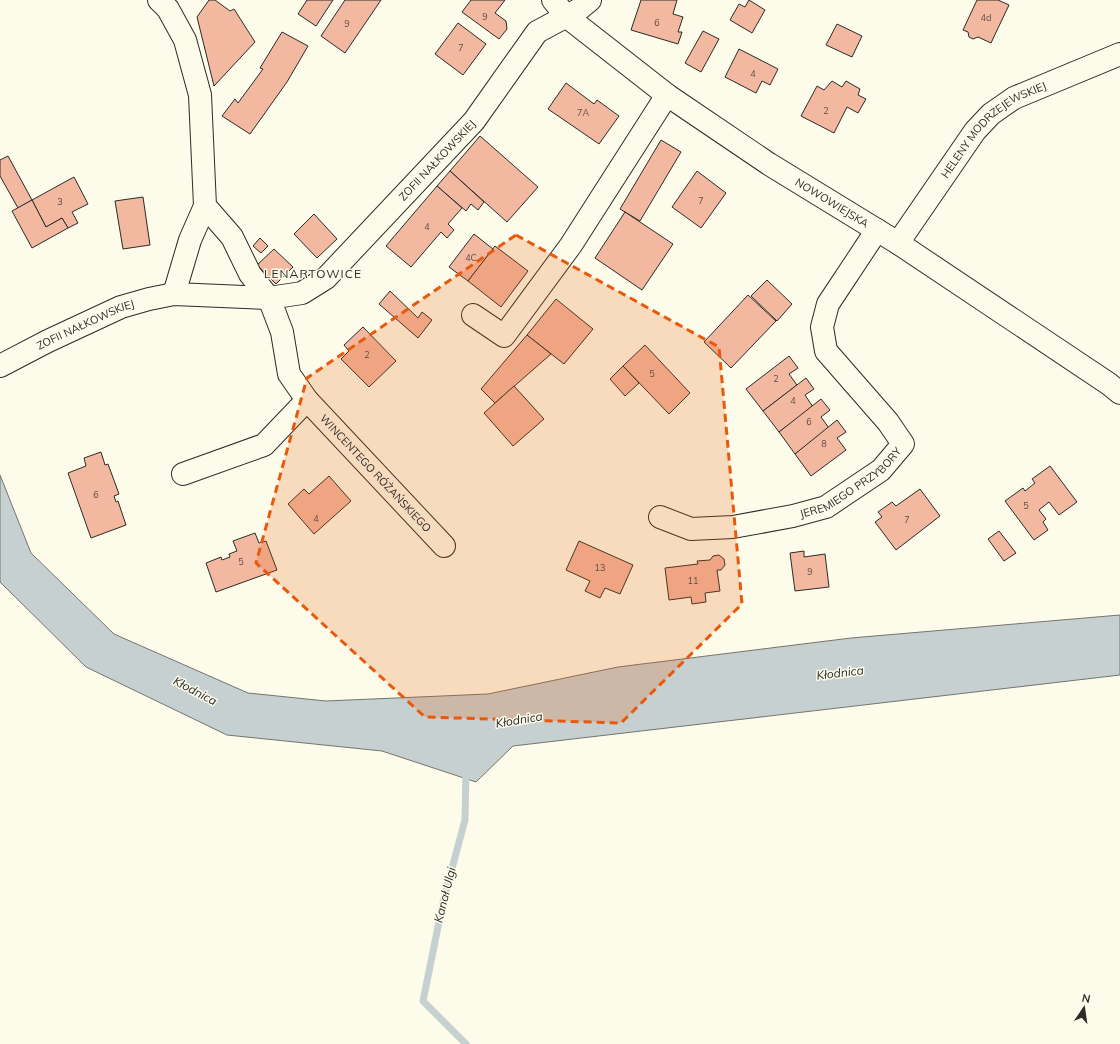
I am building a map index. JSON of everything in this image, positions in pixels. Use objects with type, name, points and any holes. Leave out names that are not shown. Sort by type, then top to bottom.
[{"type":"street","points":[[159,0],[168,9],[184,40],[200,95],[205,206],[190,240],[174,294]]},
{"type":"street","name":"ZOFII NAŁKOWSKIEJ","points":[[3,364],[121,307],[174,294],[269,298],[302,293],[326,278],[474,121],[537,32],[559,8],[578,10],[590,0]]},
{"type":"street","name":"NOWOWIEJSKA","points":[[559,8],[667,95],[769,164],[898,243],[1108,384],[1120,394]]},
{"type":"street","name":"HELENY MODRZEJEWSKIEJ","points":[[898,243],[975,131],[991,114],[1014,98],[1120,54]]},
{"type":"street","points":[[473,315],[504,336],[571,245],[667,95]]},
{"type":"street","points":[[205,206],[232,237],[250,274],[269,298]]},
{"type":"street","name":"JEREMIEGO PRZYBORY","points":[[660,517],[691,529],[733,527],[793,516],[826,507],[881,470],[903,444],[888,422],[826,351],[822,327],[828,304],[876,230]]},
{"type":"street","name":"WINCENTEGO RÓŻAŃSKIEGO","points":[[269,298],[282,332],[289,374],[307,400],[444,546]]},
{"type":"street","points":[[183,474],[264,445],[307,400]]},
{"type":"highlighted area","points":[[516,235],[719,347],[742,604],[621,723],[425,717],[256,563],[307,378]]},
{"type":"water","name":"Kłodnica","points":[[0,475],[31,553],[114,634],[248,693],[326,701],[488,694],[618,667],[851,638],[1120,615],[1120,675],[513,746],[476,782],[382,751],[227,735],[86,667],[0,582]]},
{"type":"building","points":[[209,0],[215,0],[230,11],[234,9],[255,42],[214,86],[197,17]]},
{"type":"building","points":[[307,0],[333,0],[316,26],[298,14]]},
{"type":"building","points":[[345,0],[381,0],[345,53],[321,36]]},
{"type":"building","points":[[471,0],[505,0],[495,13],[506,21],[507,29],[499,39],[462,12]]},
{"type":"building","points":[[641,0],[677,0],[673,14],[683,17],[678,32],[682,32],[678,44],[631,30]]},
{"type":"building","points":[[749,0],[765,10],[752,33],[730,20],[739,4],[745,7]]},
{"type":"building","points":[[977,0],[998,0],[1009,5],[991,43],[978,37],[973,39],[969,37],[968,32],[963,30]]},
{"type":"building","points":[[458,23],[486,44],[463,75],[435,54]]},
{"type":"building","points":[[837,24],[862,36],[852,57],[826,45]]},
{"type":"building","points":[[703,31],[719,39],[701,72],[685,63]]},
{"type":"building","points":[[282,32],[308,46],[287,82],[250,134],[222,116],[235,99],[238,103],[263,69],[260,68]]},
{"type":"building","points":[[739,49],[778,69],[770,85],[762,81],[756,93],[725,77]]},
{"type":"building","points":[[832,81],[842,87],[846,81],[860,89],[858,95],[866,99],[858,113],[847,107],[834,133],[801,116],[817,86],[824,90]]},
{"type":"building","points":[[566,83],[594,104],[597,100],[619,116],[599,144],[548,109]]},
{"type":"building","points":[[480,136],[538,187],[507,222],[450,171]]},
{"type":"building","points":[[661,140],[681,152],[640,221],[620,209]]},
{"type":"building","points":[[8,156],[32,200],[18,208],[0,176],[0,160]]},
{"type":"building","points":[[450,171],[484,202],[478,210],[471,204],[466,211],[437,186]]},
{"type":"building","points":[[697,171],[726,193],[701,228],[672,207]]},
{"type":"building","points":[[74,177],[88,204],[72,212],[78,223],[68,228],[62,218],[46,227],[32,200]]},
{"type":"building","points":[[437,186],[462,208],[448,224],[454,230],[447,238],[441,232],[411,267],[386,246]]},
{"type":"building","points":[[143,197],[150,245],[123,249],[115,201]]},
{"type":"building","points":[[32,200],[46,227],[62,218],[68,228],[32,248],[12,211]]},
{"type":"building","points":[[625,212],[673,244],[642,290],[595,258]]},
{"type":"building","points":[[314,214],[337,239],[317,258],[294,234]]},
{"type":"building","points":[[474,234],[493,249],[468,281],[449,267]]},
{"type":"building","points":[[260,238],[268,246],[261,253],[253,246]]},
{"type":"building","points":[[495,246],[528,271],[501,307],[468,281]]},
{"type":"building","points":[[274,249],[293,267],[276,284],[257,265]]},
{"type":"building","points":[[767,280],[792,304],[777,321],[751,296]]},
{"type":"building","points":[[390,291],[418,318],[422,312],[432,320],[418,338],[379,304]]},
{"type":"building","points":[[748,295],[776,321],[731,368],[704,342]]},
{"type":"building","points":[[556,299],[593,329],[564,364],[527,335]]},
{"type":"building","points":[[363,327],[396,361],[369,387],[341,359],[349,351],[344,345]]},
{"type":"building","points":[[527,335],[551,354],[495,403],[481,389]]},
{"type":"building","points":[[645,345],[690,393],[669,414],[623,366]]},
{"type":"building","points":[[789,356],[798,368],[789,374],[797,385],[763,411],[746,389]]},
{"type":"building","points":[[623,366],[639,383],[625,396],[610,379]]},
{"type":"building","points":[[806,378],[814,389],[805,395],[813,407],[779,432],[763,411]]},
{"type":"building","points":[[514,386],[544,419],[513,446],[484,413]]},
{"type":"building","points":[[821,399],[830,410],[821,417],[829,428],[795,454],[779,432]]},
{"type":"building","points":[[837,420],[846,432],[837,438],[846,450],[811,476],[795,454]]},
{"type":"building","points":[[101,452],[105,465],[108,464],[119,494],[114,496],[116,502],[118,501],[126,525],[91,538],[68,473],[86,466],[84,458]]},
{"type":"building","points":[[1050,466],[1077,502],[1059,515],[1049,502],[1039,510],[1046,519],[1043,522],[1048,530],[1034,540],[1005,501],[1023,488],[1025,491],[1035,483],[1032,479]]},
{"type":"building","points":[[329,476],[351,501],[314,534],[288,504],[304,489],[309,494]]},
{"type":"building","points":[[920,489],[940,516],[896,550],[875,522],[882,517],[878,512],[892,502],[896,506]]},
{"type":"building","points":[[999,531],[1016,553],[1004,561],[988,539]]},
{"type":"building","points":[[255,533],[259,543],[266,541],[277,570],[216,592],[206,563],[221,557],[222,560],[230,557],[229,554],[237,551],[233,541]]},
{"type":"building","points":[[579,541],[633,565],[620,594],[605,588],[600,598],[585,591],[590,581],[566,570]]},
{"type":"building","points":[[804,551],[804,557],[825,554],[829,587],[795,591],[790,553]]},
{"type":"building","points":[[719,555],[724,559],[725,565],[721,570],[717,570],[720,591],[705,593],[706,602],[692,604],[691,597],[669,600],[665,568],[698,564],[697,561],[710,560],[713,556]]},
{"type":"waterway","name":"Kanał Ulgi","points":[[466,769],[465,820],[443,902],[423,1001],[466,1044]]},
{"type":"district","name":"LENARTOWICE","points":[[313,274]]}]
